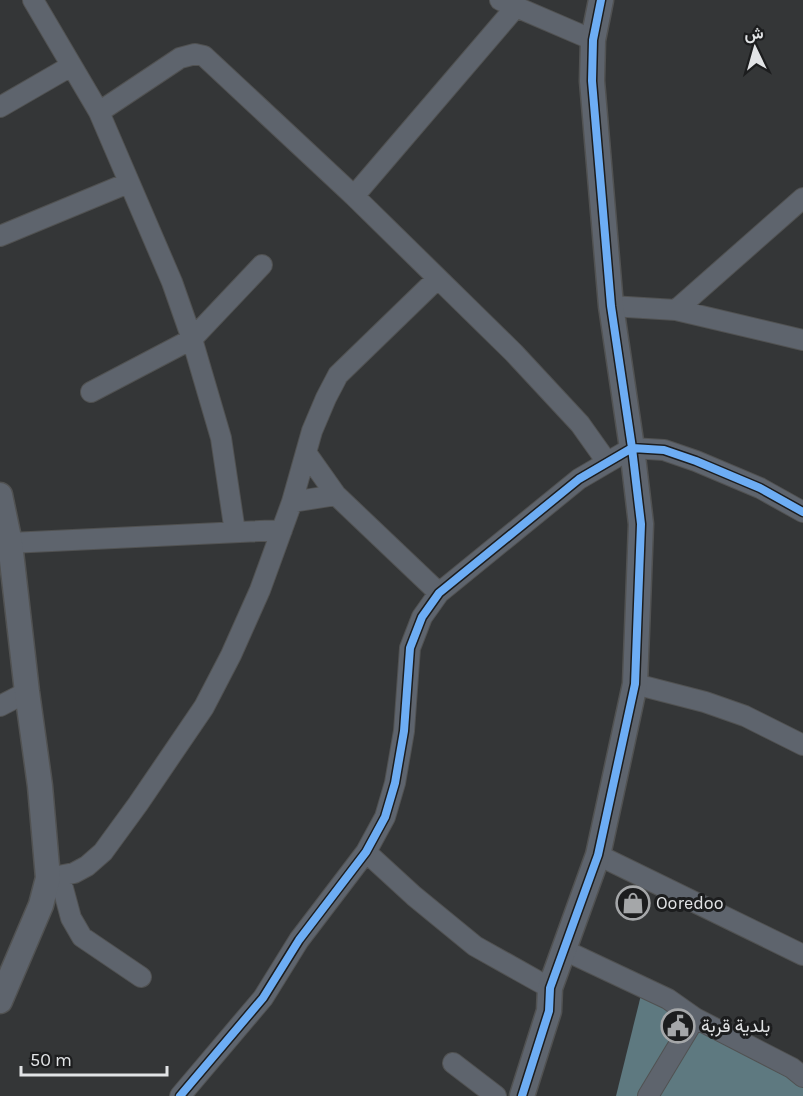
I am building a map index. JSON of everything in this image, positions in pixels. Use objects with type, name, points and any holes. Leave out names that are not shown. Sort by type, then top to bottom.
[{"type":"street","points":[[33,0],[99,112],[172,282],[192,339],[221,438],[235,532]]},
{"type":"street","points":[[522,1096],[549,1011],[550,988],[598,855],[635,684],[641,524],[611,306],[592,81],[593,40],[601,0]]},
{"type":"street","points":[[354,196],[507,4],[593,40]]},
{"type":"street","points":[[99,112],[180,58],[195,54],[204,56],[354,196],[514,353],[573,416],[607,462]]},
{"type":"street","points":[[0,107],[71,66]]},
{"type":"street","points":[[0,236],[128,183]]},
{"type":"street","points":[[676,310],[803,198]]},
{"type":"street","points":[[91,392],[192,339],[262,265]]},
{"type":"street","points":[[54,877],[74,873],[87,866],[103,852],[204,707],[231,655],[260,590],[292,502],[312,431],[338,375],[437,279]]},
{"type":"street","points":[[611,306],[676,310],[803,340]]},
{"type":"street","points":[[180,1096],[263,998],[299,940],[366,852],[385,817],[395,783],[404,731],[410,648],[422,617],[439,593],[579,479],[632,448],[664,450],[696,461],[760,488],[803,512]]},
{"type":"street","points":[[307,454],[336,495],[439,593]]},
{"type":"street","points":[[0,495],[10,543],[27,692],[54,877],[70,918],[82,937],[141,977]]},
{"type":"street","points":[[292,502],[336,495]]},
{"type":"street","points":[[10,543],[282,530]]},
{"type":"street","points":[[635,684],[705,702],[746,716],[803,745]]},
{"type":"street","points":[[0,706],[27,692]]},
{"type":"street","points":[[366,852],[414,896],[475,945],[550,988]]},
{"type":"street","points":[[598,855],[803,955]]},
{"type":"street","points":[[0,1001],[40,904],[54,877]]},
{"type":"street","points":[[564,950],[668,999],[695,1018],[792,1068],[803,1077]]},
{"type":"street","points":[[648,1096],[695,1018]]},
{"type":"street","points":[[453,1063],[496,1096]]},
{"type":"building","name":"بلدية قربة","points":[[643,987],[803,1066],[803,1096],[616,1096]]},
{"type":"cycle path","points":[[522,1096],[549,1011],[550,988],[598,855],[635,684],[641,524],[611,306],[592,81],[593,40],[601,0]]},
{"type":"cycle path","points":[[180,1096],[263,998],[299,940],[366,852],[385,817],[395,783],[404,731],[410,648],[422,617],[439,593],[579,479],[632,448],[664,450],[696,461],[760,488],[803,512]]},
{"type":"place","name":"Ooredoo","points":[[633,903]]},
{"type":"place","name":"بلدية قربة","points":[[678,1026]]}]
